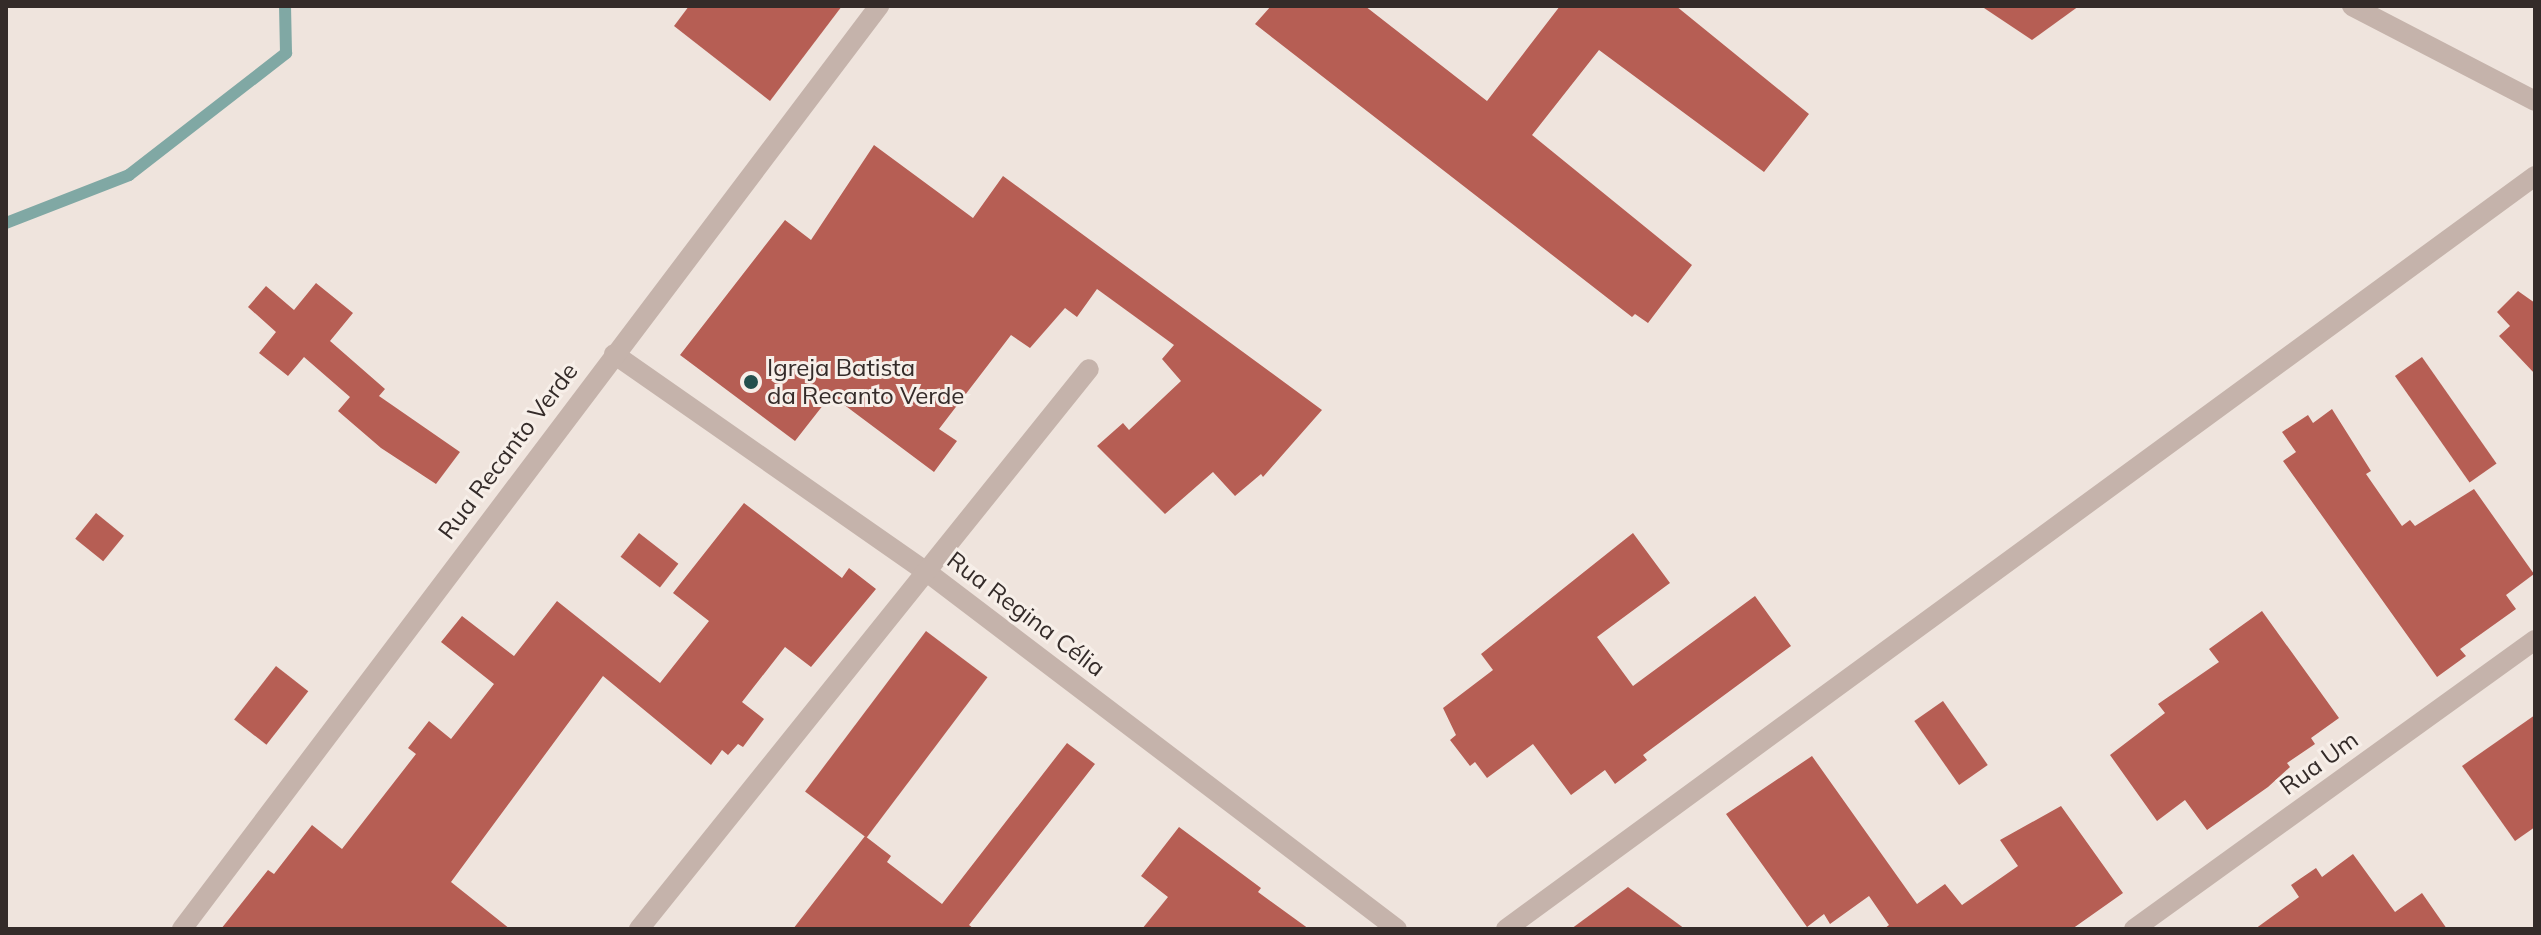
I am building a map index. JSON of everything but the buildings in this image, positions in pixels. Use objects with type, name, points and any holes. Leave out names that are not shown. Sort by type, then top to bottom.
[{"type":"street","name":"Rua Recanto Verde","points":[[182,929],[879,6]]},
{"type":"street","points":[[2352,6],[2535,101]]},
{"type":"street","points":[[1506,929],[2535,176]]},
{"type":"street","name":"Rua Regina Célia","points":[[614,354],[927,572],[1397,929]]},
{"type":"street","points":[[649,925],[1089,369]]},
{"type":"street","name":"Rua Um","points":[[2134,929],[2535,640]]},
{"type":"waterway","points":[[6,223],[129,175],[286,53],[285,6]]},
{"type":"place","name":"Igreja Batista da Recanto Verde","points":[[751,382]]}]
